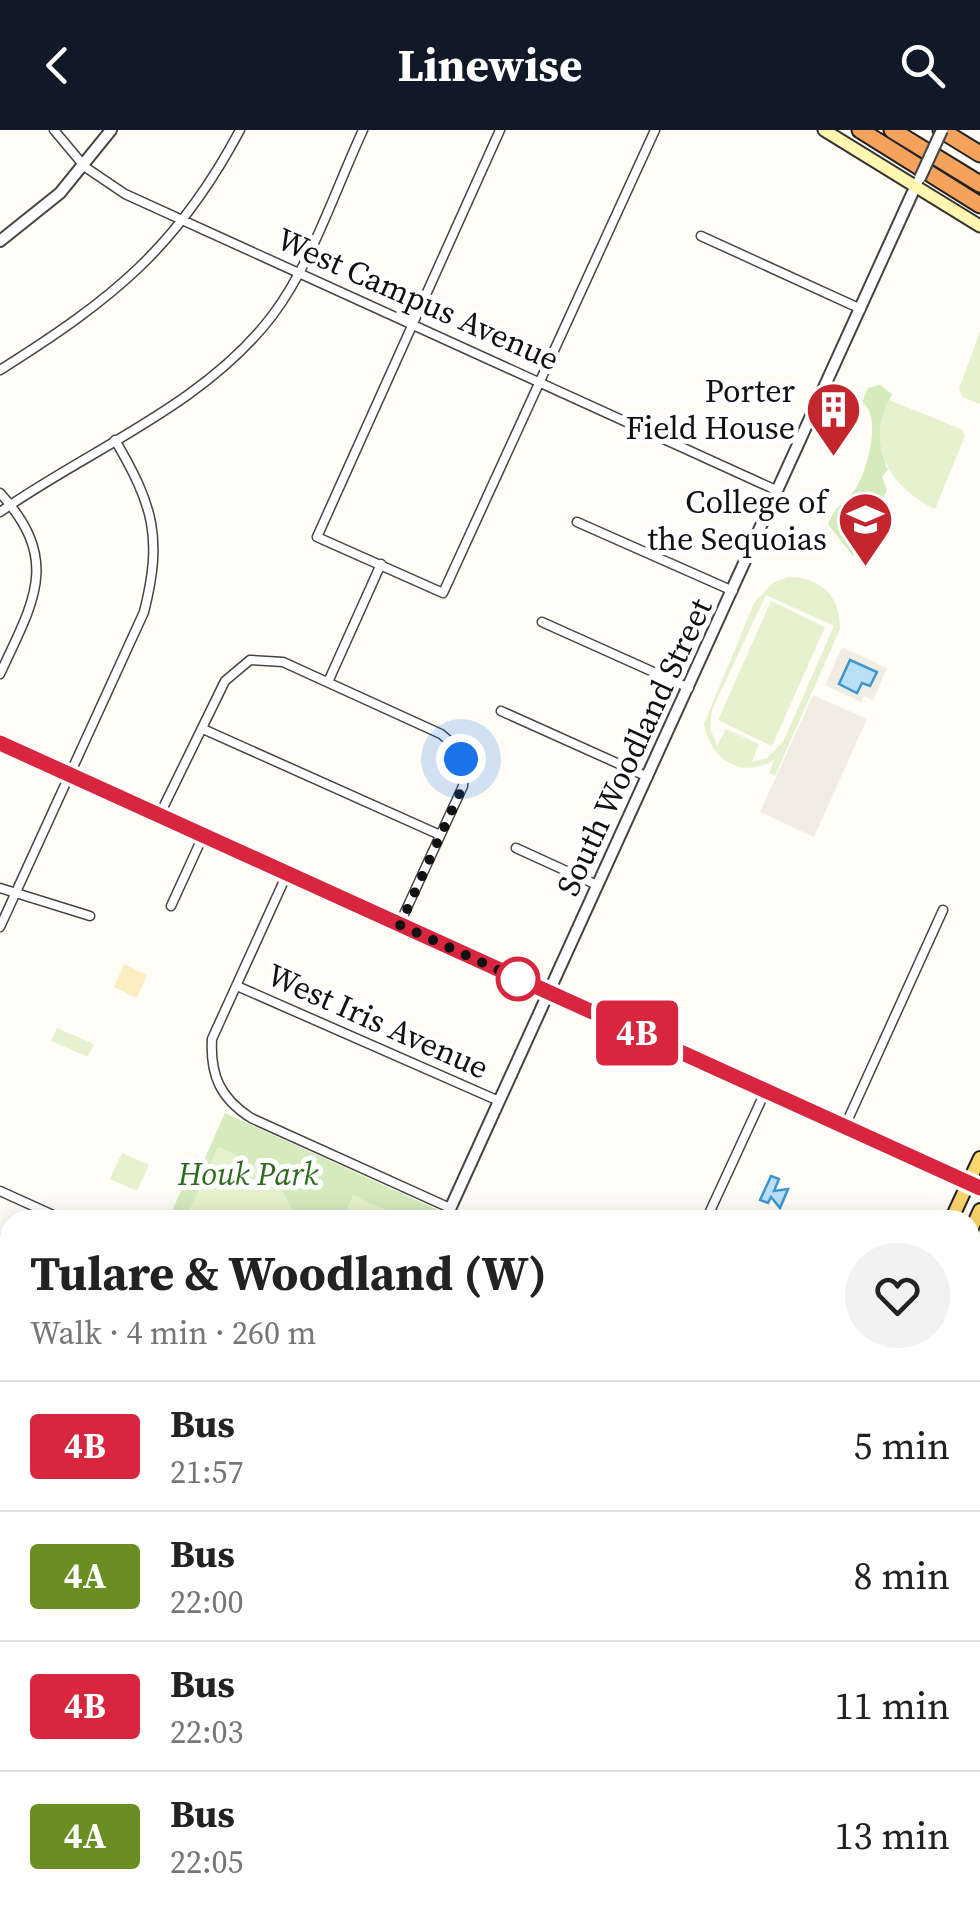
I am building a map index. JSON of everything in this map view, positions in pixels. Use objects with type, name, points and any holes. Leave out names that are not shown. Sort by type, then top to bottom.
[{"type":"highway","points":[[860,130],[980,205]]},
{"type":"highway","points":[[892,130],[980,184]]},
{"type":"highway","points":[[942,130],[980,154]]},
{"type":"highway","points":[[955,130],[980,144]]},
{"type":"main road","points":[[824,130],[918,182],[980,226]]},
{"type":"main road","points":[[958,1210],[974,1185],[980,1158]]},
{"type":"street","name":"West Campus Avenue","points":[[54,130],[85,167],[125,194],[778,491]]},
{"type":"street","points":[[0,241],[60,194],[111,130]]},
{"type":"street","points":[[0,370],[105,301],[185,220],[240,130]]},
{"type":"street","points":[[0,512],[229,364],[275,312],[363,130]]},
{"type":"street","points":[[500,130],[317,537],[443,594],[655,130]]},
{"type":"street","name":"South Woodland Street","points":[[450,1208],[942,130]]},
{"type":"street","points":[[701,236],[861,309]]},
{"type":"street","points":[[0,927],[144,612],[157,548],[141,485],[116,440]]},
{"type":"street","points":[[0,493],[35,547],[39,573],[34,601],[0,674]]},
{"type":"street","points":[[577,522],[733,592]]},
{"type":"street","points":[[328,682],[381,564]]},
{"type":"street","points":[[542,622],[688,688]]},
{"type":"street","points":[[159,816],[225,681],[250,660],[283,662],[328,682],[441,734],[461,759],[463,786],[400,925]]},
{"type":"street","points":[[501,711],[648,777]]},
{"type":"street","points":[[203,728],[440,835]]},
{"type":"street","points":[[0,743],[974,1185]]},
{"type":"street","points":[[171,906],[203,836]]},
{"type":"street","points":[[516,848],[597,885]]},
{"type":"street","points":[[287,874],[212,1040],[211,1064],[216,1084],[235,1108],[251,1118],[450,1208]]},
{"type":"street","points":[[0,888],[90,916]]},
{"type":"street","points":[[845,1126],[943,910]]},
{"type":"street","name":"West Iris Avenue","points":[[237,986],[499,1101]]},
{"type":"street","points":[[711,1210],[765,1092]]},
{"type":"street","points":[[0,1191],[42,1210]]},
{"type":"green space","points":[[980,331],[980,404],[963,397],[959,389]]},
{"type":"green space","points":[[880,385],[892,394],[882,432],[888,470],[882,476],[887,490],[853,556],[828,524],[857,487],[867,462],[871,420],[862,402],[868,388]]},
{"type":"green space","points":[[889,400],[961,429],[965,436],[935,509],[907,490],[887,465],[880,434]]},
{"type":"green space","points":[[788,577],[819,585],[837,607],[840,629],[775,776],[769,773],[774,760],[750,768],[729,763],[713,747],[704,724],[754,603],[773,583]],"holes":[[[766,595],[834,626],[783,742],[767,758],[752,762],[759,744],[726,729],[717,746],[710,728],[712,710]]]},
{"type":"green space","points":[[771,601],[825,627],[772,746],[718,720]]},
{"type":"green space","points":[[57,1028],[94,1044],[88,1057],[51,1041]]},
{"type":"green space","name":"Houk Park","points":[[225,1113],[438,1210],[172,1210],[196,1157],[204,1160]]},
{"type":"green space","points":[[218,1147],[266,1174],[284,1194],[291,1210],[190,1210]]},
{"type":"green space","points":[[122,1153],[149,1165],[137,1191],[110,1179]]},
{"type":"green space","points":[[353,1195],[385,1210],[346,1210]]},
{"type":"sand","points":[[124,964],[147,975],[137,998],[114,987]]},
{"type":"shaded area","points":[[842,647],[887,668],[873,700],[864,696],[861,702],[825,685]]},
{"type":"shaded area","points":[[813,695],[867,719],[814,837],[760,812]]},
{"type":"water","points":[[850,660],[877,672],[870,686],[862,683],[857,693],[839,684]]},
{"type":"water","points":[[771,1176],[779,1179],[774,1191],[788,1189],[780,1208],[771,1197],[768,1203],[760,1200]]},
{"type":"bus line","name":"4B","points":[[0,743],[980,1188]]},
{"type":"place","name":"Porter Field House","points":[[834,458]]},
{"type":"place","name":"College of the Sequoias","points":[[866,569]]},
{"type":"route","points":[[461,759],[463,786],[400,925],[518,979]]}]
